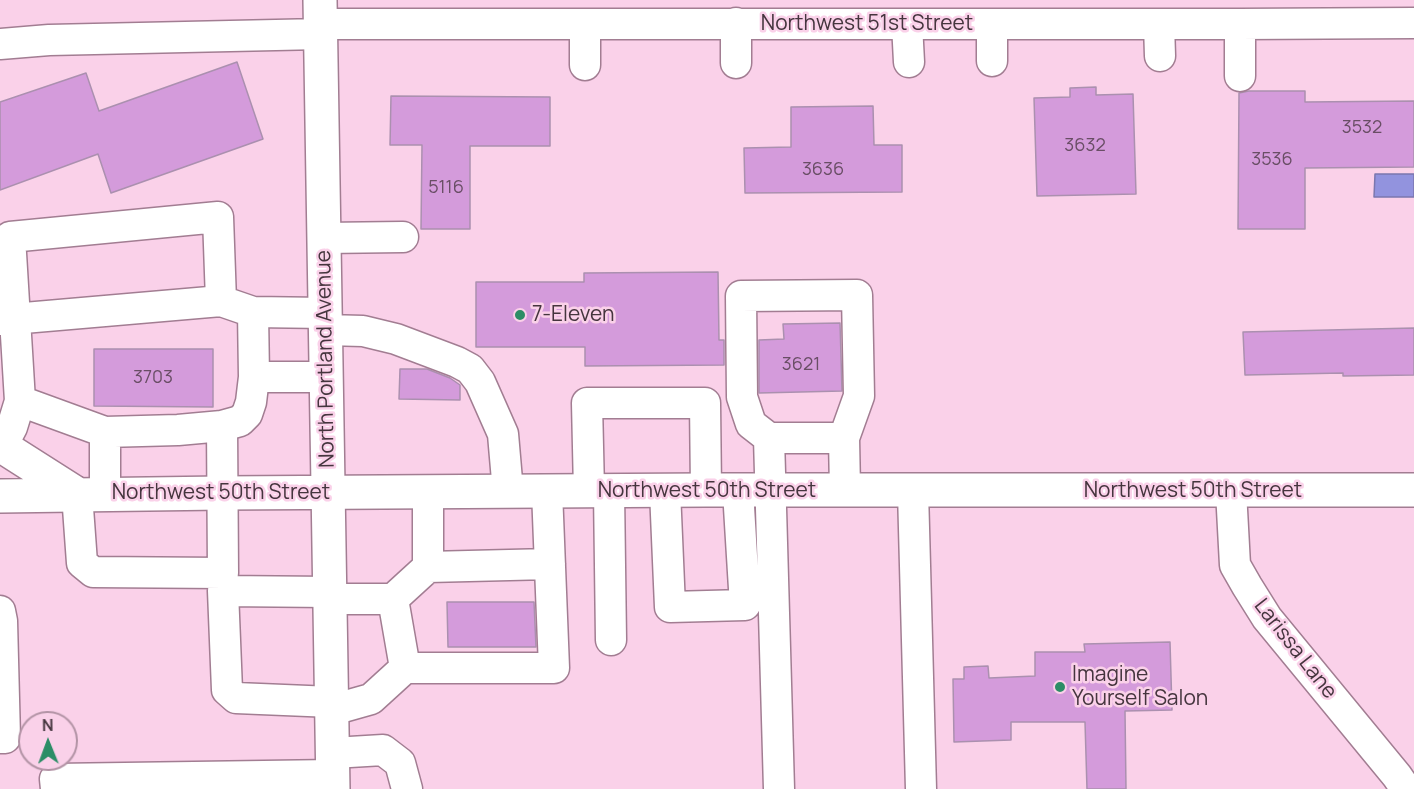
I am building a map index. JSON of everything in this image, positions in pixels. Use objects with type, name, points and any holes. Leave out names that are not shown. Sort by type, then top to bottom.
[{"type":"main road","name":"North Portland Avenue","points":[[320,19],[333,772]]},
{"type":"main road","points":[[1,445],[91,494]]},
{"type":"main road","name":"Northwest 50th Street","points":[[0,495],[706,490],[1414,490]]},
{"type":"street","name":"Northwest 51st Street","points":[[0,44],[320,19],[464,12],[524,12],[736,23],[1414,23]]},
{"type":"street","points":[[585,65],[592,16]]},
{"type":"street","points":[[736,23],[736,63]]},
{"type":"street","points":[[907,24],[909,62]]},
{"type":"street","points":[[992,24],[992,62]]},
{"type":"street","points":[[1159,24],[1160,56]]},
{"type":"street","points":[[1240,24],[1240,76]]},
{"type":"street","points":[[1,445],[12,427],[20,401],[8,319],[5,238],[218,217],[221,301]]},
{"type":"street","points":[[324,238],[403,237]]},
{"type":"street","points":[[844,438],[769,438],[751,424],[742,397],[741,296],[857,295],[859,396],[844,438],[845,490]]},
{"type":"street","points":[[8,319],[221,301],[253,312],[326,322],[396,339],[457,362],[470,369],[480,382],[503,434],[508,492]]},
{"type":"street","points":[[20,401],[105,432],[178,430],[222,426],[240,421],[247,414],[251,402],[254,377],[253,312]]},
{"type":"street","points":[[254,377],[327,377]]},
{"type":"street","points":[[611,640],[599,491],[587,403],[705,402],[706,490]]},
{"type":"street","points":[[222,426],[223,582],[227,690],[236,698],[332,706],[371,699],[405,668],[554,668],[547,491]]},
{"type":"street","points":[[105,432],[91,494],[82,563],[93,572],[393,599],[428,567],[550,564]]},
{"type":"street","points":[[665,491],[670,607],[744,605],[754,491],[769,438]]},
{"type":"street","points":[[754,491],[779,789]]},
{"type":"street","points":[[912,491],[921,789]]},
{"type":"street","name":"Larissa Lane","points":[[1231,491],[1235,565],[1247,586],[1267,618],[1406,789]]},
{"type":"street","points":[[428,492],[428,567]]},
{"type":"street","points":[[393,599],[405,668]]},
{"type":"street","points":[[0,611],[3,738]]},
{"type":"street","points":[[56,789],[56,779],[333,772],[383,750],[400,764],[406,789]]},
{"type":"water","points":[[1375,174],[1414,174],[1414,197],[1374,197]]},
{"type":"building","points":[[237,62],[263,139],[111,193],[98,154],[0,190],[0,102],[86,73],[99,111]]},
{"type":"building","points":[[1096,87],[1096,95],[1133,94],[1136,194],[1037,196],[1034,98],[1070,97],[1070,88]]},
{"type":"building","points":[[1305,91],[1305,102],[1414,101],[1414,167],[1305,168],[1305,229],[1238,229],[1239,93]]},
{"type":"building","points":[[391,96],[550,97],[550,146],[470,146],[470,229],[421,229],[422,145],[390,145]]},
{"type":"building","points":[[873,106],[874,145],[902,145],[902,192],[745,193],[744,148],[791,147],[791,107]]},
{"type":"building","points":[[718,272],[719,340],[724,340],[724,365],[585,366],[585,347],[476,347],[476,282],[584,282],[584,273]]},
{"type":"building","points":[[840,323],[842,391],[759,393],[759,340],[784,339],[783,324]]},
{"type":"building","points":[[1414,328],[1414,375],[1343,376],[1343,373],[1245,375],[1243,332]]},
{"type":"building","points":[[94,349],[213,349],[213,407],[94,406]]},
{"type":"building","points":[[400,369],[427,369],[450,378],[460,385],[460,400],[399,399]]},
{"type":"building","points":[[447,602],[534,602],[536,647],[448,647]]},
{"type":"building","points":[[1170,642],[1172,710],[1125,711],[1126,789],[1087,789],[1085,722],[1011,722],[1011,740],[954,742],[953,679],[964,679],[964,667],[988,666],[989,678],[1035,676],[1035,652],[1085,652],[1084,644]]},
{"type":"place","name":"7-Eleven","points":[[520,315]]},
{"type":"place","name":"Imagine Yourself Salon","points":[[1060,687]]}]
